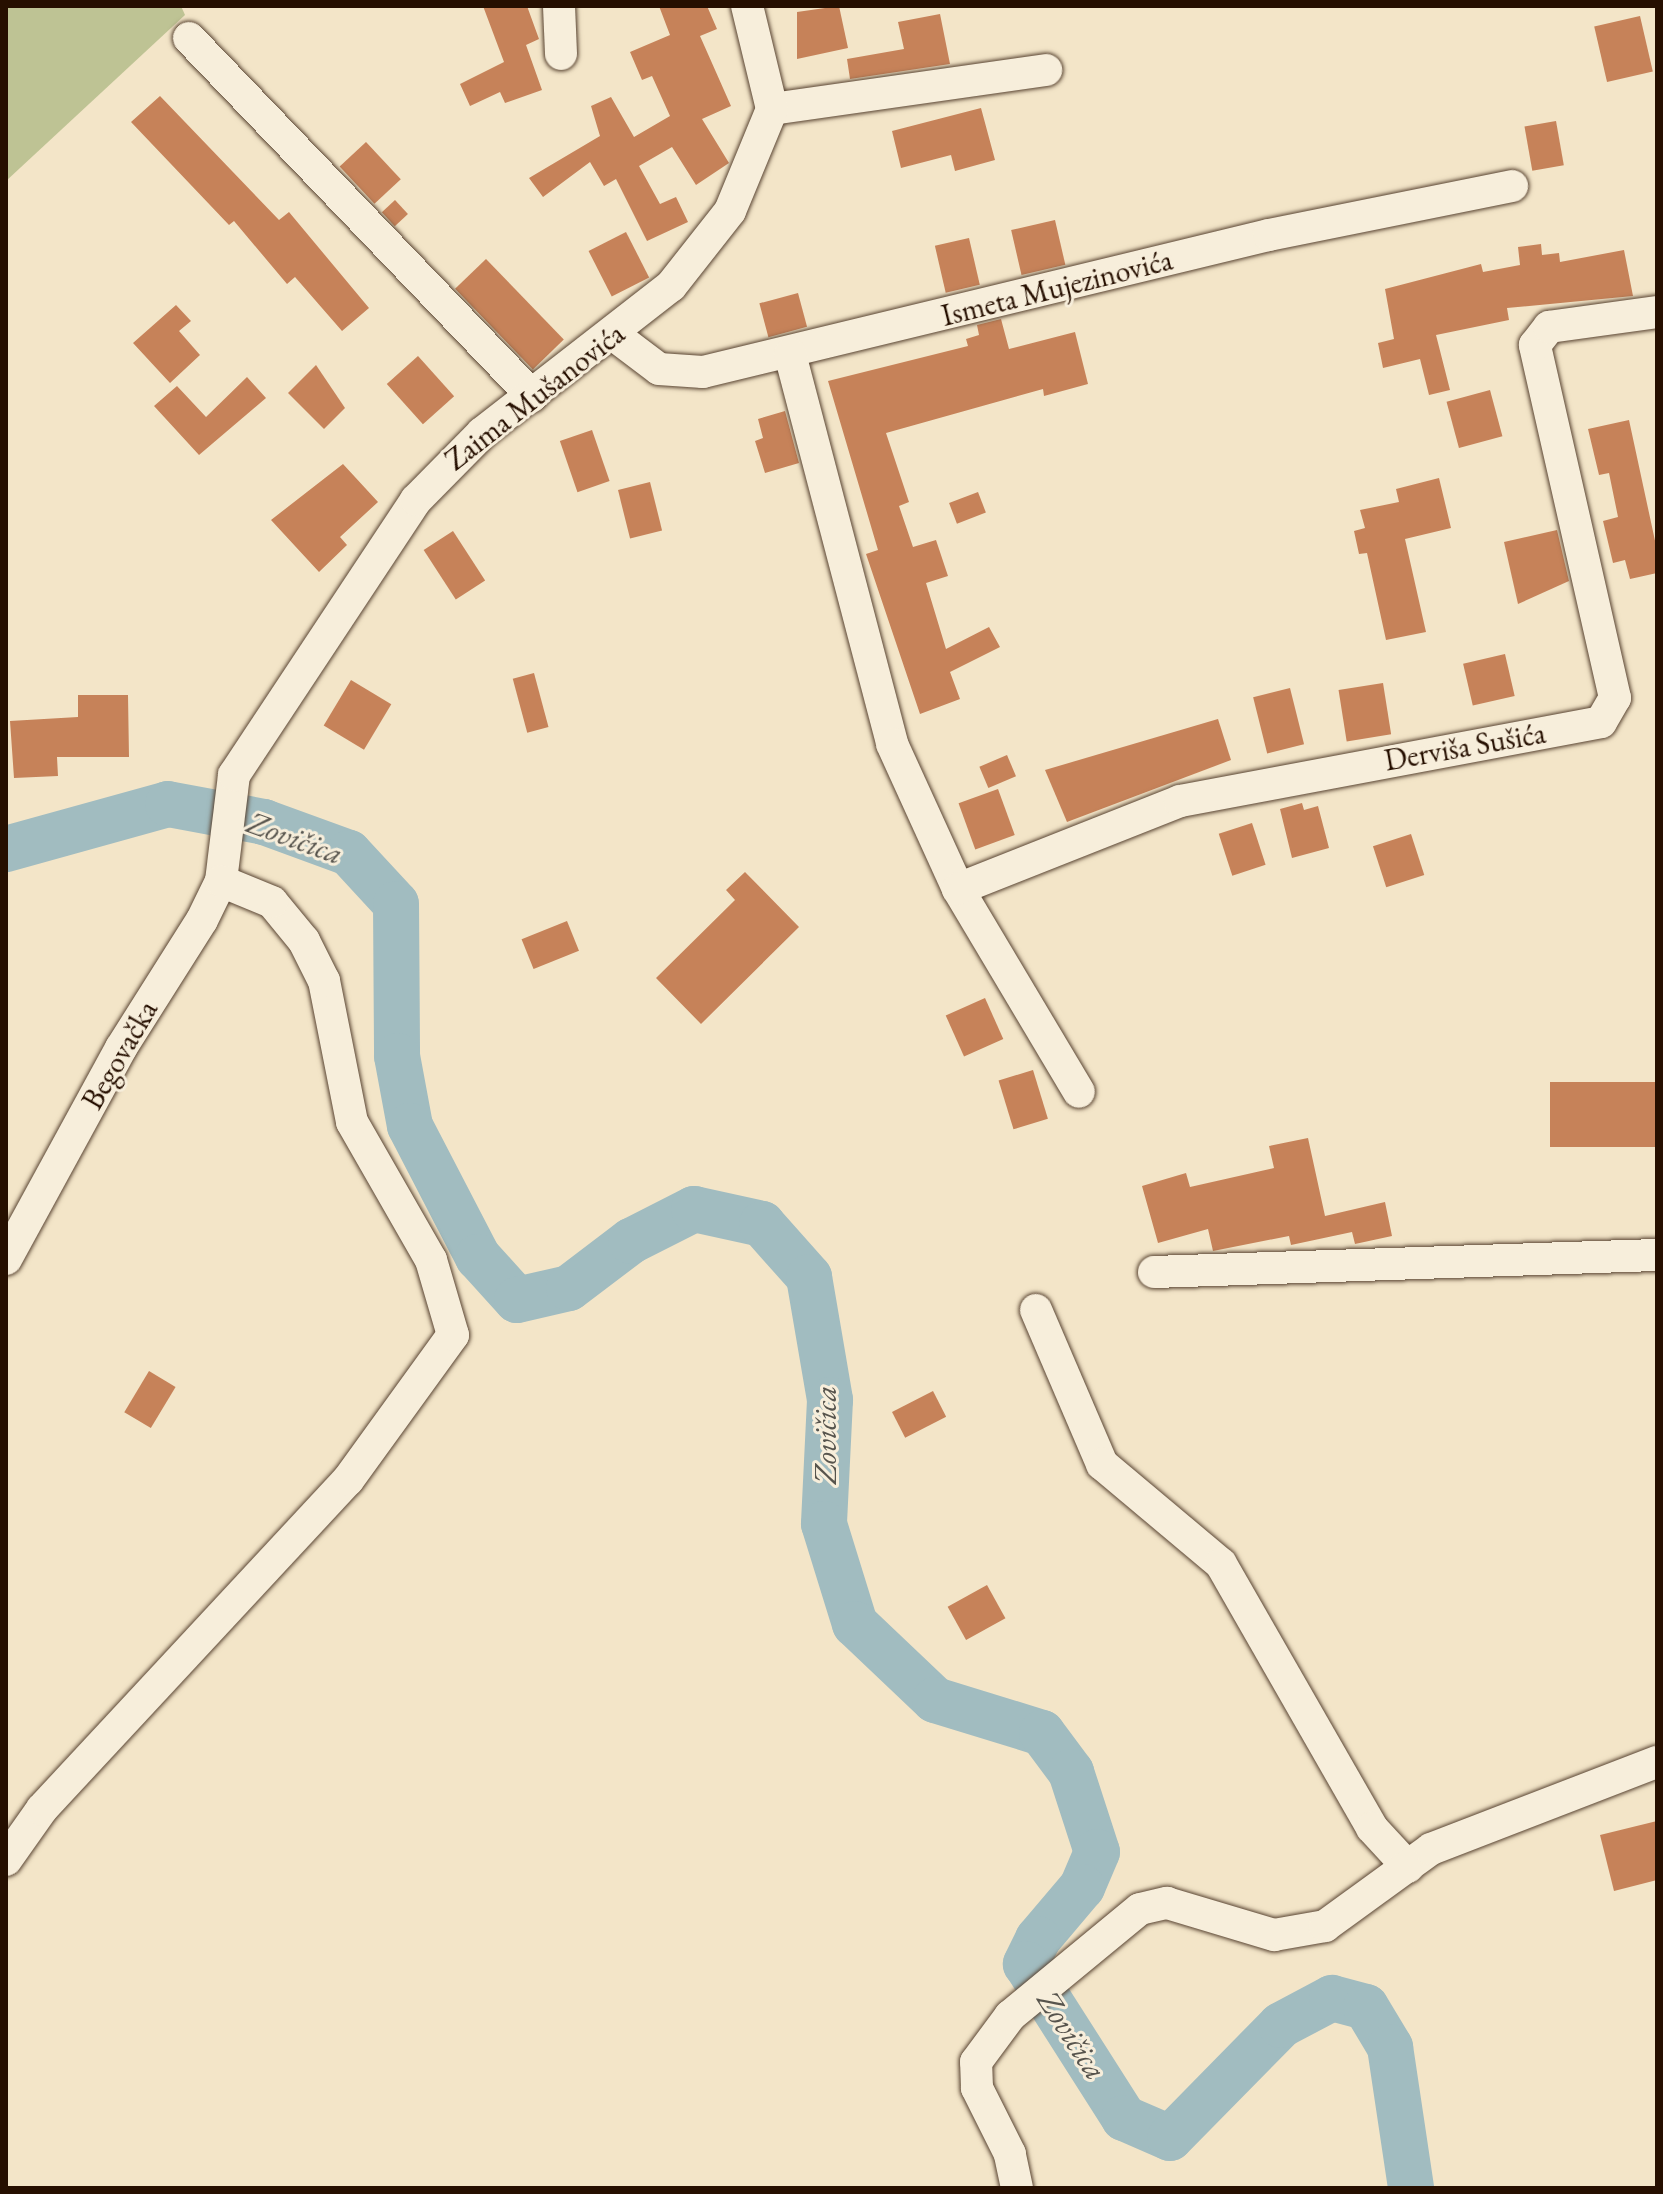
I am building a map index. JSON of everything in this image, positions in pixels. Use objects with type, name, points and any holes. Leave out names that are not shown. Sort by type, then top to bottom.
[{"type":"street","points":[[559,6],[561,54]]},
{"type":"street","points":[[747,6],[772,109],[1046,70]]},
{"type":"street","points":[[189,38],[532,396]]},
{"type":"street","name":"Zaima Mušanovića","points":[[222,865],[234,775],[416,500],[532,396],[614,335],[703,251],[730,211],[772,109]]},
{"type":"street","name":"Ismeta Mujezinovića","points":[[614,335],[659,369],[679,374],[790,354],[1269,235],[1512,186]]},
{"type":"street","name":"Derviša Sušića","points":[[958,889],[1180,801],[1591,726],[1608,715],[1615,698],[1535,345],[1549,327],[1657,312]]},
{"type":"street","points":[[790,354],[892,744],[958,889],[1079,1092]]},
{"type":"street","points":[[6,1860],[42,1809],[348,1480],[453,1335],[431,1260],[352,1122],[324,981],[311,954],[272,902],[222,865]]},
{"type":"street","name":"Begovačka","points":[[6,1259],[222,865]]},
{"type":"street","points":[[1154,1272],[1657,1255]]},
{"type":"street","points":[[1036,1310],[1102,1464],[1221,1564],[1372,1828],[1408,1867]]},
{"type":"street","points":[[1017,2188],[1010,2154],[977,2088],[976,2062],[1010,2016],[1072,1972],[1140,1909],[1167,1903],[1274,1935],[1325,1926],[1431,1849],[1657,1762]]},
{"type":"green space","points":[[6,6],[181,6],[185,15],[6,181]]},
{"type":"building","points":[[483,6],[527,6],[539,39],[526,45],[542,90],[505,103],[500,92],[470,106],[460,84],[504,62]]},
{"type":"building","points":[[659,6],[707,6],[717,29],[700,36],[731,106],[702,119],[729,163],[696,185],[672,147],[639,166],[660,204],[676,197],[688,222],[647,241],[616,179],[604,186],[590,162],[543,197],[529,178],[600,136],[591,106],[611,97],[634,137],[670,116],[652,76],[642,80],[630,52],[670,35]]},
{"type":"building","points":[[839,6],[848,48],[797,59],[797,12]]},
{"type":"building","points":[[940,14],[950,64],[850,79],[847,59],[904,49],[898,22]]},
{"type":"building","points":[[1640,16],[1653,72],[1607,82],[1594,27]]},
{"type":"building","points":[[160,96],[279,220],[289,212],[369,308],[342,331],[295,277],[287,284],[234,221],[229,225],[131,122]]},
{"type":"building","points":[[981,108],[995,160],[955,171],[951,155],[901,168],[892,131]]},
{"type":"building","points":[[1556,121],[1564,165],[1532,171],[1524,127]]},
{"type":"building","points":[[366,142],[401,179],[374,204],[340,167]]},
{"type":"building","points":[[395,200],[408,214],[395,226],[382,212]]},
{"type":"building","points":[[1055,220],[1065,265],[1022,275],[1011,230]]},
{"type":"building","points":[[626,232],[649,277],[612,297],[589,251]]},
{"type":"building","points":[[969,238],[980,285],[946,293],[935,246]]},
{"type":"building","points":[[1541,244],[1542,255],[1559,253],[1560,262],[1624,250],[1633,296],[1507,308],[1509,320],[1436,335],[1450,390],[1429,395],[1420,359],[1383,368],[1378,343],[1394,339],[1385,289],[1481,264],[1483,272],[1520,265],[1518,247]]},
{"type":"building","points":[[486,259],[564,340],[533,369],[455,289]]},
{"type":"building","points":[[798,293],[807,327],[768,337],[759,303]]},
{"type":"building","points":[[176,305],[191,321],[179,331],[200,355],[170,383],[133,343]]},
{"type":"building","points":[[1001,319],[1009,349],[1075,332],[1088,384],[1044,396],[1043,389],[886,433],[909,502],[899,506],[913,547],[936,540],[948,576],[926,583],[946,649],[989,627],[1000,647],[950,672],[960,699],[920,714],[866,554],[878,550],[828,381],[968,346],[966,339],[979,335],[977,325]]},
{"type":"building","points":[[418,356],[454,396],[423,424],[387,384]]},
{"type":"building","points":[[316,365],[345,408],[324,429],[288,393]]},
{"type":"building","points":[[247,377],[266,398],[199,455],[154,406],[177,386],[206,417]]},
{"type":"building","points":[[1490,390],[1502,436],[1459,448],[1447,402]]},
{"type":"building","points":[[785,411],[799,463],[765,473],[755,441],[763,438],[758,419]]},
{"type":"building","points":[[1629,420],[1657,550],[1657,573],[1630,579],[1625,560],[1613,563],[1603,521],[1618,517],[1609,473],[1599,475],[1588,429]]},
{"type":"building","points":[[592,430],[610,481],[577,492],[560,441]]},
{"type":"building","points":[[343,464],[378,502],[340,537],[347,545],[319,572],[271,520]]},
{"type":"building","points":[[1439,478],[1451,528],[1405,539],[1426,632],[1386,640],[1367,553],[1359,554],[1354,531],[1365,528],[1360,510],[1399,502],[1396,489]]},
{"type":"building","points":[[650,482],[662,531],[630,538],[618,490]]},
{"type":"building","points":[[978,492],[986,513],[957,524],[949,503]]},
{"type":"building","points":[[1557,530],[1569,581],[1518,604],[1504,542]]},
{"type":"building","points":[[453,531],[485,580],[456,600],[424,550]]},
{"type":"building","points":[[1505,654],[1515,696],[1473,706],[1463,664]]},
{"type":"building","points":[[534,673],[548,727],[527,733],[513,679]]},
{"type":"building","points":[[351,680],[391,704],[364,750],[324,725]]},
{"type":"building","points":[[1383,683],[1391,734],[1347,741],[1339,690]]},
{"type":"building","points":[[1290,688],[1304,744],[1267,753],[1253,697]]},
{"type":"building","points":[[78,695],[128,695],[129,757],[57,757],[58,776],[14,778],[10,721],[78,717]]},
{"type":"building","points":[[1218,719],[1231,760],[1067,822],[1045,770]]},
{"type":"building","points":[[1007,755],[1016,776],[988,788],[979,767]]},
{"type":"building","points":[[998,789],[1015,835],[975,849],[959,803]]},
{"type":"building","points":[[1302,803],[1304,810],[1318,806],[1329,848],[1292,858],[1280,809]]},
{"type":"building","points":[[1252,823],[1266,865],[1232,876],[1219,834]]},
{"type":"building","points":[[1411,834],[1424,875],[1386,887],[1373,846]]},
{"type":"building","points":[[745,872],[799,927],[701,1024],[656,978],[735,900],[726,890]]},
{"type":"building","points":[[567,921],[579,951],[534,969],[522,939]]},
{"type":"building","points":[[985,998],[1003,1039],[964,1057],[946,1015]]},
{"type":"building","points":[[1033,1070],[1048,1119],[1013,1129],[999,1081]]},
{"type":"building","points":[[1550,1082],[1657,1082],[1657,1147],[1550,1147]]},
{"type":"building","points":[[1308,1138],[1325,1216],[1385,1202],[1392,1236],[1355,1244],[1352,1232],[1291,1245],[1289,1236],[1213,1251],[1208,1229],[1158,1243],[1142,1186],[1186,1173],[1190,1187],[1274,1168],[1269,1146]]},
{"type":"building","points":[[149,1371],[176,1387],[151,1428],[124,1412]]},
{"type":"building","points":[[933,1391],[946,1417],[905,1438],[892,1412]]},
{"type":"building","points":[[987,1585],[1005,1618],[966,1640],[948,1607]]},
{"type":"building","points":[[1657,1821],[1657,1880],[1614,1891],[1600,1835]]},
{"type":"waterway","name":"Zovičica","points":[[6,849],[168,804],[264,822],[349,853],[396,904],[397,1056],[410,1126],[478,1257],[517,1300],[569,1288],[631,1241],[694,1209],[762,1224],[809,1277],[830,1400],[824,1524],[855,1624],[935,1700],[1042,1733],[1071,1772],[1097,1852],[1082,1887],[1038,1939],[1026,1964],[1124,2118],[1170,2138],[1281,2025],[1332,1998],[1366,2007],[1390,2047],[1411,2188]]}]
